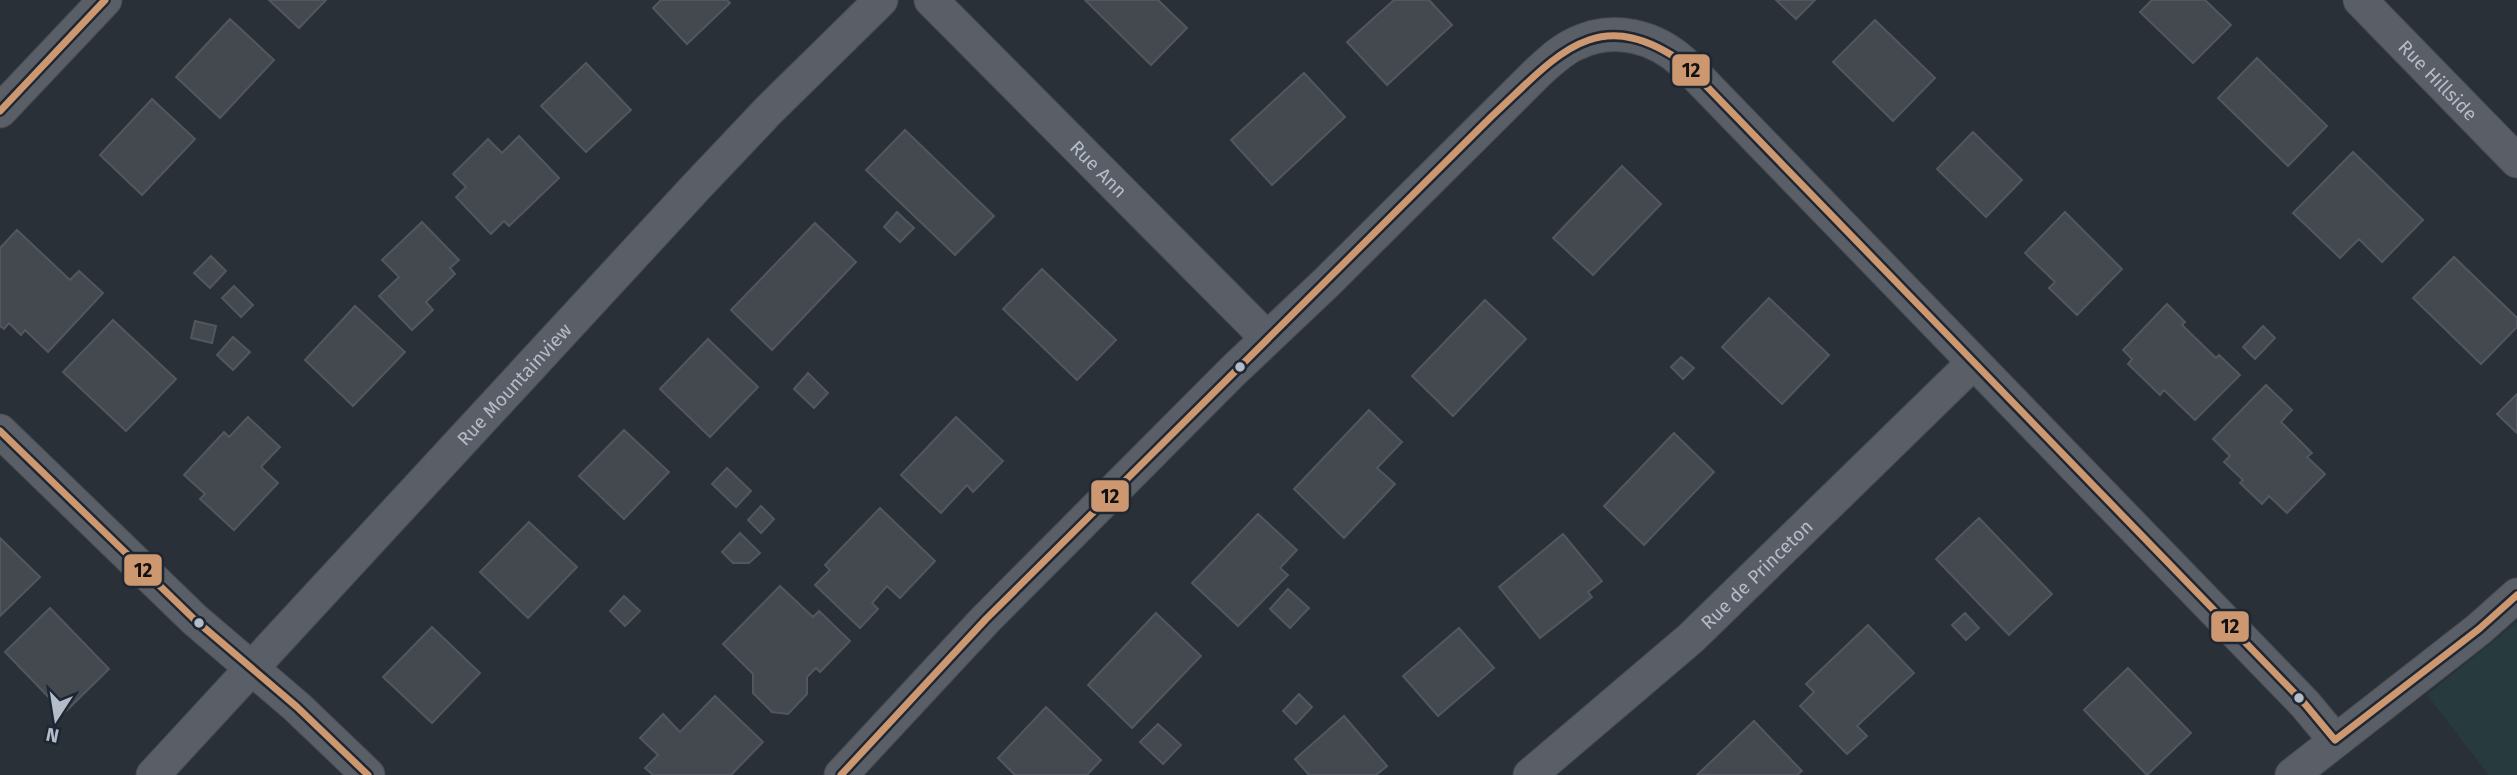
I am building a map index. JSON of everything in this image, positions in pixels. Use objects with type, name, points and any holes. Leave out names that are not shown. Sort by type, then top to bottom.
[{"type":"street","points":[[0,111],[105,0]]},
{"type":"street","name":"Rue Mountainview","points":[[153,775],[696,186],[881,0]]},
{"type":"street","name":"Rue Ann","points":[[932,0],[1267,338]]},
{"type":"street","name":"Rue Hillside","points":[[2360,0],[2517,161]]},
{"type":"street","points":[[841,775],[986,619],[1491,117],[1561,52],[1574,44],[1596,37],[1633,36],[1661,46],[1685,64],[2305,704],[2335,740]]},
{"type":"street","name":"Rue de Princeton","points":[[1530,775],[1691,638],[1973,363]]},
{"type":"street","points":[[0,431],[194,619],[298,707],[368,775]]},
{"type":"street","points":[[2292,775],[2479,629],[2517,595]]},
{"type":"green space","points":[[2517,622],[2517,775],[2489,775],[2427,695]]},
{"type":"building","points":[[269,0],[326,0],[299,28]]},
{"type":"building","points":[[661,0],[727,0],[730,3],[687,44],[653,8]]},
{"type":"building","points":[[1085,0],[1158,0],[1187,28],[1151,65]]},
{"type":"building","points":[[1394,0],[1429,0],[1452,25],[1387,85],[1347,42]]},
{"type":"building","points":[[1776,0],[1815,0],[1796,19]]},
{"type":"building","points":[[2152,0],[2205,0],[2231,25],[2193,63],[2140,12]]},
{"type":"building","points":[[230,19],[274,60],[220,118],[176,77]]},
{"type":"building","points":[[1875,20],[1935,78],[1893,121],[1833,62]]},
{"type":"building","points":[[2257,58],[2327,126],[2288,166],[2218,98]]},
{"type":"building","points":[[586,63],[631,110],[586,152],[541,106]]},
{"type":"building","points":[[1304,73],[1345,117],[1272,185],[1231,140]]},
{"type":"building","points":[[152,99],[195,139],[142,195],[100,155]]},
{"type":"building","points":[[905,130],[994,216],[955,255],[866,170]]},
{"type":"building","points":[[1973,132],[2022,180],[1986,217],[1937,169]]},
{"type":"building","points":[[519,136],[559,178],[509,226],[504,221],[491,234],[456,197],[466,187],[453,174],[488,139],[502,153]]},
{"type":"building","points":[[2353,152],[2423,220],[2382,262],[2359,239],[2340,258],[2293,213]]},
{"type":"building","points":[[1622,166],[1661,204],[1593,275],[1553,238]]},
{"type":"building","points":[[897,212],[914,228],[900,242],[884,227]]},
{"type":"building","points":[[2065,212],[2122,269],[2077,315],[2049,288],[2055,282],[2025,253]]},
{"type":"building","points":[[422,222],[459,260],[450,268],[455,274],[426,302],[433,310],[412,330],[379,296],[399,277],[382,260]]},
{"type":"building","points":[[815,223],[856,262],[772,350],[731,310]]},
{"type":"building","points":[[17,230],[70,280],[79,271],[103,293],[48,352],[25,330],[21,335],[9,323],[4,329],[0,326],[0,248]]},
{"type":"building","points":[[211,256],[226,271],[210,288],[194,273]]},
{"type":"building","points":[[2454,257],[2517,318],[2517,327],[2481,364],[2413,298]]},
{"type":"building","points":[[1042,269],[1116,340],[1077,380],[1003,309]]},
{"type":"building","points":[[234,286],[253,305],[241,317],[222,298]]},
{"type":"building","points":[[1769,298],[1829,355],[1782,404],[1722,347]]},
{"type":"building","points":[[1485,300],[1526,339],[1453,416],[1412,376]]},
{"type":"building","points":[[2167,304],[2185,322],[2182,325],[2216,358],[2219,355],[2240,375],[2195,420],[2164,390],[2160,395],[2128,364],[2132,359],[2123,350]]},
{"type":"building","points":[[355,306],[405,352],[353,406],[305,360]]},
{"type":"building","points":[[113,320],[176,379],[126,431],[63,372]]},
{"type":"building","points":[[195,321],[216,326],[212,343],[191,338]]},
{"type":"building","points":[[2263,326],[2275,338],[2255,359],[2243,347]]},
{"type":"building","points":[[233,337],[250,352],[233,370],[217,355]]},
{"type":"building","points":[[708,339],[758,387],[710,437],[660,389]]},
{"type":"building","points":[[1681,357],[1694,368],[1683,379],[1671,367]]},
{"type":"building","points":[[808,373],[828,393],[814,408],[794,389]]},
{"type":"building","points":[[2266,385],[2292,410],[2281,422],[2312,453],[2307,457],[2325,474],[2287,513],[2269,496],[2262,504],[2240,483],[2243,480],[2224,462],[2230,456],[2213,439]]},
{"type":"building","points":[[2517,394],[2517,433],[2497,414]]},
{"type":"building","points":[[1369,410],[1402,442],[1377,468],[1395,484],[1344,538],[1294,489]]},
{"type":"building","points":[[248,417],[280,447],[261,467],[278,483],[234,530],[200,499],[205,494],[184,475],[224,432],[229,437]]},
{"type":"building","points":[[956,417],[1003,461],[973,492],[967,485],[941,513],[901,475]]},
{"type":"building","points":[[624,430],[669,472],[624,519],[579,476]]},
{"type":"building","points":[[1674,433],[1714,472],[1644,545],[1604,506]]},
{"type":"building","points":[[727,468],[751,491],[736,507],[712,484]]},
{"type":"building","points":[[761,506],[774,519],[761,533],[748,520]]},
{"type":"building","points":[[880,508],[935,561],[900,598],[887,586],[872,603],[878,609],[860,628],[815,585],[830,570],[825,565]]},
{"type":"building","points":[[1258,514],[1297,550],[1280,568],[1288,575],[1238,626],[1192,583]]},
{"type":"building","points":[[1979,518],[2052,594],[2009,635],[1936,559]]},
{"type":"building","points":[[529,522],[577,567],[528,618],[480,572]]},
{"type":"building","points":[[740,533],[760,553],[749,563],[733,563],[722,552]]},
{"type":"building","points":[[1563,534],[1602,581],[1588,592],[1592,597],[1540,638],[1499,587]]},
{"type":"building","points":[[0,538],[40,577],[0,616]]},
{"type":"building","points":[[780,586],[813,617],[819,611],[850,641],[820,672],[816,668],[807,677],[807,694],[788,714],[772,712],[753,693],[753,674],[723,644]]},
{"type":"building","points":[[1288,589],[1309,608],[1290,628],[1270,609]]},
{"type":"building","points":[[624,596],[640,611],[625,626],[610,611]]},
{"type":"building","points":[[50,608],[109,669],[64,713],[5,652]]},
{"type":"building","points":[[1156,613],[1201,656],[1132,728],[1088,685]]},
{"type":"building","points":[[1965,613],[1979,628],[1966,640],[1952,625]]},
{"type":"building","points":[[1868,625],[1914,673],[1857,726],[1867,736],[1847,754],[1800,706],[1814,692],[1806,684]]},
{"type":"building","points":[[432,627],[480,673],[432,723],[383,677]]},
{"type":"building","points":[[1459,628],[1494,668],[1438,716],[1403,676]]},
{"type":"building","points":[[2128,668],[2191,733],[2147,775],[2084,710]]},
{"type":"building","points":[[1299,694],[1312,707],[1296,724],[1283,711]]},
{"type":"building","points":[[715,696],[763,742],[731,775],[653,775],[645,768],[658,755],[640,738],[663,714],[680,732]]},
{"type":"building","points":[[1046,707],[1101,760],[1087,775],[1015,775],[998,758]]},
{"type":"building","points":[[1344,716],[1387,766],[1376,775],[1309,775],[1295,759]]},
{"type":"building","points":[[1754,721],[1802,771],[1797,775],[1697,775]]},
{"type":"building","points":[[1158,724],[1181,745],[1163,764],[1140,742]]},
{"type":"transit line","name":"12","points":[[0,111],[105,0]]},
{"type":"transit line","name":"12","points":[[841,775],[986,619],[1491,117],[1557,57],[1579,44],[1602,37],[1626,37],[1654,45],[1685,64],[2305,704],[2335,740],[2479,629],[2517,595]]},
{"type":"transit line","name":"12","points":[[0,431],[194,619],[297,707],[368,775]]}]
